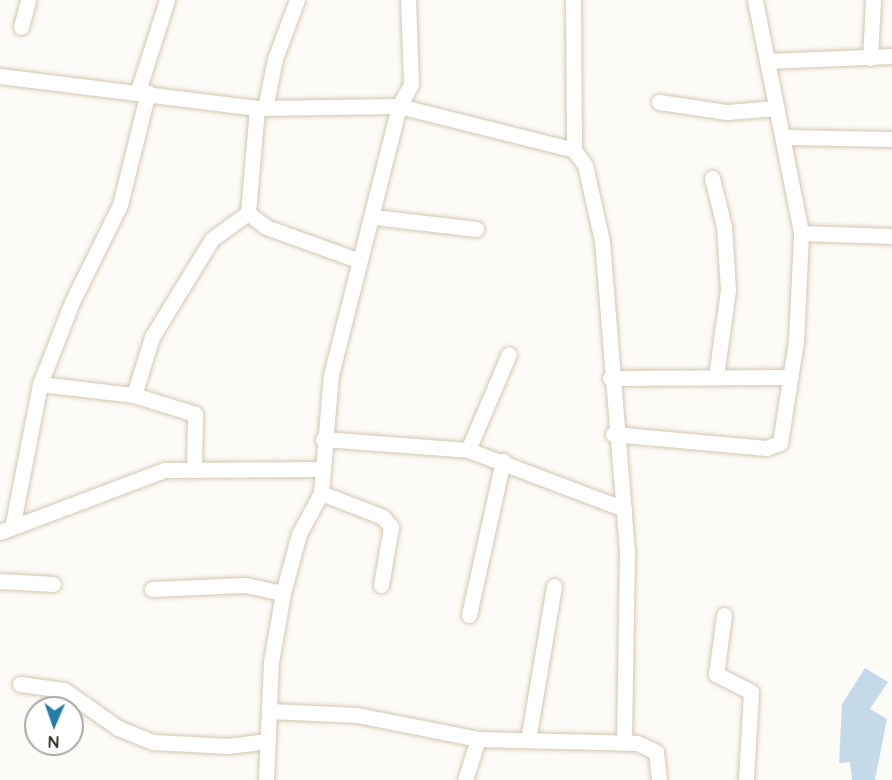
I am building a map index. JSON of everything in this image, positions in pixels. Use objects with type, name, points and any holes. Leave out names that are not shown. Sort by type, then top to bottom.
[{"type":"street","points":[[21,27],[28,0]]},
{"type":"street","points":[[6,528],[40,384],[120,205],[143,92],[167,0]]},
{"type":"street","points":[[134,395],[152,337],[212,239],[248,213],[261,108],[275,59],[297,0]]},
{"type":"street","points":[[266,780],[270,711],[282,593],[299,534],[321,493],[323,439],[331,375],[357,260],[374,218],[399,106],[413,69],[408,0]]},
{"type":"street","points":[[573,0],[574,150],[585,165],[602,241],[613,434],[624,508],[624,742]]},
{"type":"street","points":[[613,434],[776,448],[789,377],[801,289],[801,233],[784,137],[755,0]]},
{"type":"street","points":[[870,58],[873,0]]},
{"type":"street","points":[[767,61],[892,56]]},
{"type":"street","points":[[0,76],[261,108],[399,106],[574,150]]},
{"type":"street","points":[[659,102],[727,112],[777,108]]},
{"type":"street","points":[[784,137],[892,140]]},
{"type":"street","points":[[712,178],[724,226],[728,290],[716,377]]},
{"type":"street","points":[[248,213],[260,224],[357,260]]},
{"type":"street","points":[[374,218],[476,229]]},
{"type":"street","points":[[801,233],[892,236]]},
{"type":"street","points":[[468,450],[509,354]]},
{"type":"street","points":[[610,378],[789,377]]},
{"type":"street","points":[[40,384],[134,395],[195,414],[194,470]]},
{"type":"street","points":[[323,439],[468,450],[503,461],[624,508]]},
{"type":"street","points":[[469,615],[503,461]]},
{"type":"street","points":[[6,528],[132,478],[164,470],[323,469]]},
{"type":"street","points":[[321,493],[383,517],[391,527],[381,585]]},
{"type":"street","points":[[0,581],[53,584]]},
{"type":"street","points":[[153,590],[222,591],[245,585],[282,593]]},
{"type":"street","points":[[528,740],[554,586]]},
{"type":"street","points":[[724,615],[716,674],[751,692],[746,780]]},
{"type":"street","points":[[21,684],[64,690],[118,728],[153,742],[228,746],[268,741]]},
{"type":"street","points":[[270,711],[357,715],[478,739],[624,742],[656,752],[659,780]]},
{"type":"street","points":[[465,780],[478,739]]},
{"type":"building","points":[[865,668],[888,682],[870,709],[887,719],[875,780],[852,780],[850,762],[839,763],[842,704]]}]
